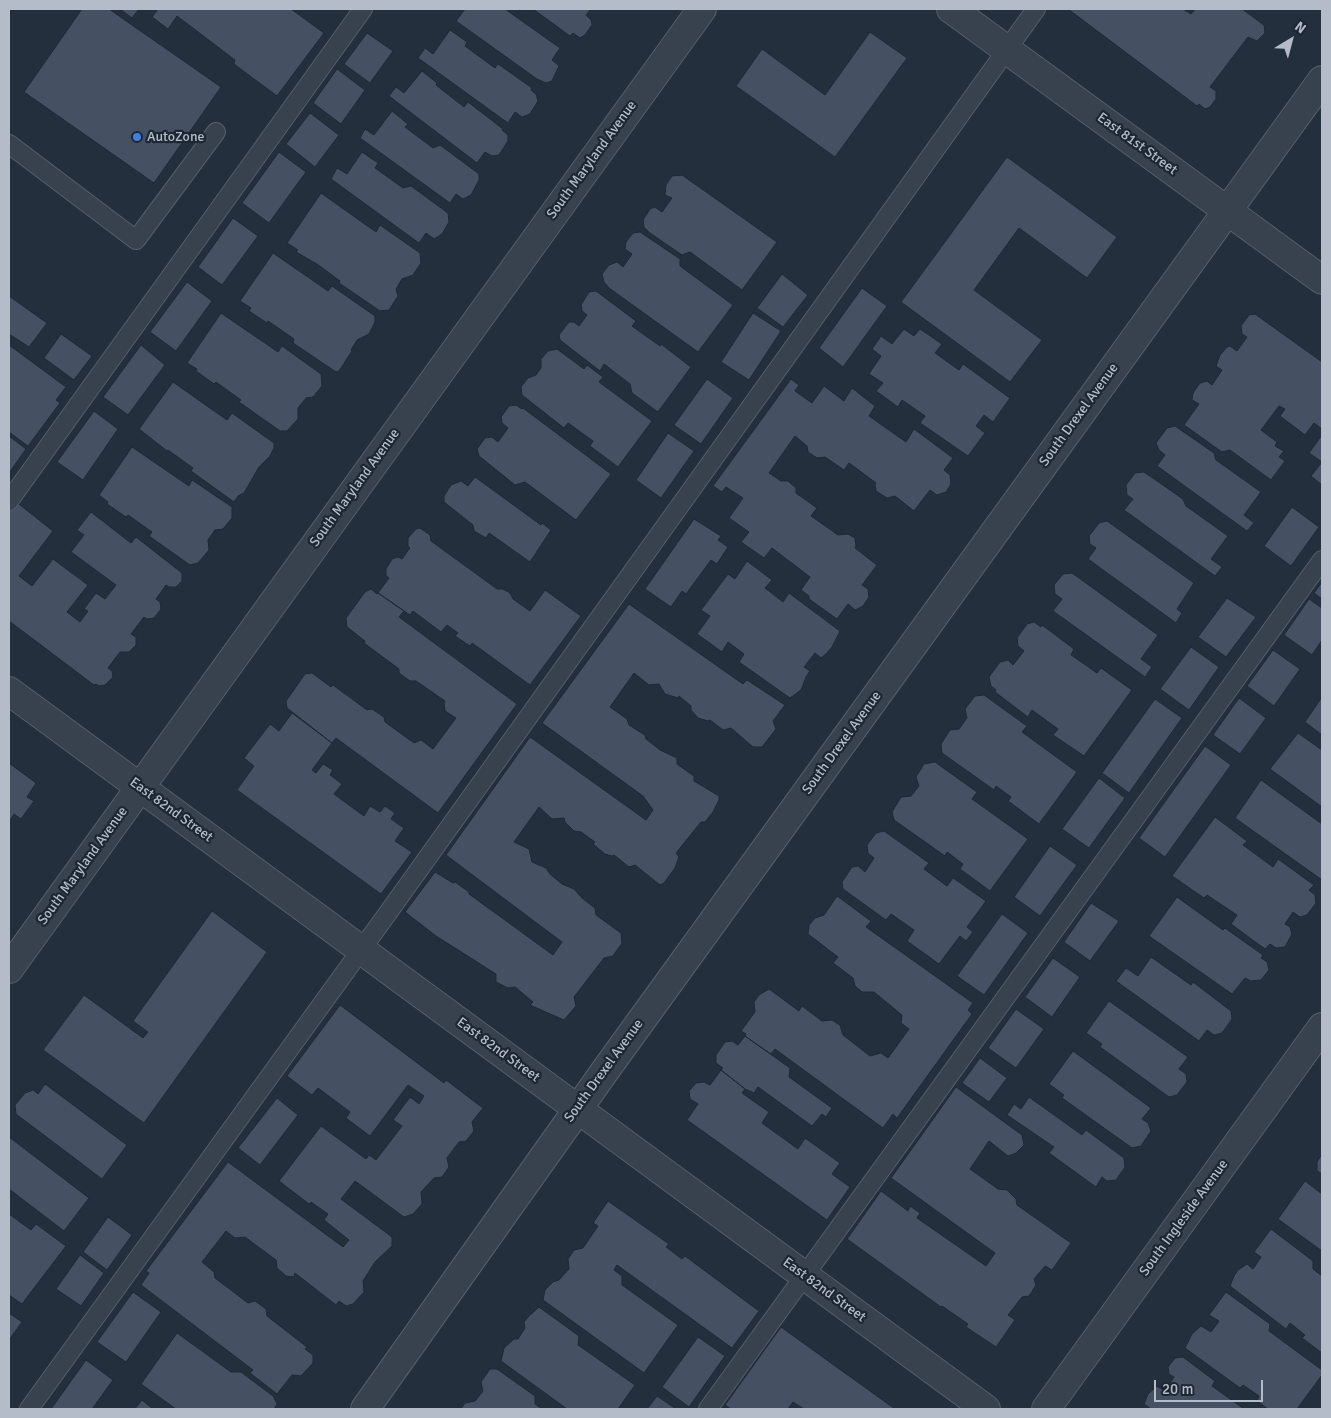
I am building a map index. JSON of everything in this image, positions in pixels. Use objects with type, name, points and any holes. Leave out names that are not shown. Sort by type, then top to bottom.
[{"type":"street","name":"South Maryland Avenue","points":[[9,969],[702,9]]},
{"type":"street","name":"East 81st Street","points":[[951,9],[1322,280]]},
{"type":"street","name":"South Drexel Avenue","points":[[365,1409],[577,1109],[1322,80]]},
{"type":"street","name":"East 82nd Street","points":[[9,691],[986,1409]]},
{"type":"street","name":"South Ingleside Avenue","points":[[1046,1409],[1322,1027]]},
{"type":"lane","points":[[9,501],[363,9]]},
{"type":"lane","points":[[29,1409],[361,950],[1036,9]]},
{"type":"lane","points":[[9,144],[136,240],[216,132]]},
{"type":"lane","points":[[708,1409],[1322,560]]},
{"type":"building","name":"AutoZone","points":[[82,9],[109,9],[221,87],[154,183],[24,92]]},
{"type":"building","points":[[120,9],[139,9],[132,18]]},
{"type":"building","points":[[158,9],[291,9],[324,33],[277,96],[234,64],[235,60],[177,16],[168,29],[152,17]]},
{"type":"building","points":[[465,9],[505,9],[560,48],[552,60],[559,66],[552,81],[546,83],[537,79],[456,21]]},
{"type":"building","points":[[533,9],[591,9],[586,15],[591,20],[592,25],[585,35],[580,38],[573,33],[570,36]]},
{"type":"building","points":[[1068,9],[1183,9],[1191,14],[1195,9],[1242,9],[1264,25],[1265,33],[1257,41],[1248,37],[1210,87],[1216,91],[1216,99],[1210,107],[1205,109],[1199,104],[1197,106]]},
{"type":"building","points":[[450,30],[467,42],[465,46],[495,68],[498,64],[532,88],[531,90],[536,94],[538,101],[530,114],[522,117],[515,112],[508,123],[418,58],[425,48],[433,54]]},
{"type":"building","points":[[870,32],[907,58],[835,157],[736,86],[762,49],[825,95]]},
{"type":"building","points":[[367,33],[393,51],[370,83],[344,64]]},
{"type":"building","points":[[337,69],[365,90],[341,124],[313,103]]},
{"type":"building","points":[[422,71],[437,83],[436,85],[464,107],[468,102],[503,129],[508,135],[508,141],[499,155],[492,156],[485,152],[477,163],[389,96],[396,87],[404,93]]},
{"type":"building","points":[[392,111],[408,124],[405,127],[433,148],[440,145],[479,174],[479,180],[471,195],[463,199],[456,194],[450,203],[360,138],[365,129],[374,135]]},
{"type":"building","points":[[310,113],[339,135],[315,167],[286,144]]},
{"type":"building","points":[[279,152],[306,172],[269,223],[242,203]]},
{"type":"building","points":[[362,152],[378,163],[375,168],[403,188],[411,186],[448,213],[449,222],[442,234],[434,239],[426,233],[419,243],[331,179],[337,168],[347,174]]},
{"type":"building","points":[[1007,157],[1117,237],[1087,278],[1019,228],[974,290],[1042,340],[1010,382],[901,302]]},
{"type":"building","points":[[682,175],[777,242],[742,290],[690,252],[682,255],[644,227],[643,220],[650,209],[655,207],[662,212],[672,198],[665,195],[666,185],[672,176]]},
{"type":"building","points":[[321,193],[376,232],[380,225],[420,253],[421,263],[413,275],[402,279],[396,289],[398,296],[389,310],[380,311],[339,283],[340,281],[317,264],[296,252],[298,250],[287,243]]},
{"type":"building","points":[[233,218],[258,236],[222,285],[198,267]]},
{"type":"building","points":[[640,232],[680,259],[680,266],[733,305],[698,352],[609,288],[604,282],[602,274],[609,265],[617,262],[623,267],[632,254],[625,249],[626,242],[633,233]]},
{"type":"building","points":[[273,253],[328,291],[332,286],[375,316],[375,322],[369,334],[357,340],[339,371],[336,372],[293,343],[294,339],[268,321],[267,323],[249,311],[251,308],[240,301]]},
{"type":"building","points":[[782,274],[808,295],[783,327],[757,308]]},
{"type":"building","points":[[187,282],[212,301],[176,351],[150,332]]},
{"type":"building","points":[[862,288],[887,306],[843,367],[819,348]]},
{"type":"building","points":[[596,291],[636,321],[632,326],[660,346],[661,344],[691,367],[658,412],[632,393],[630,384],[604,364],[600,371],[560,340],[559,335],[569,322],[574,322],[579,326],[587,315],[582,311],[581,305],[589,292]]},
{"type":"building","points":[[9,296],[47,323],[29,347],[9,334]]},
{"type":"building","points":[[221,313],[278,352],[282,346],[321,374],[322,386],[313,397],[306,398],[298,408],[298,419],[287,431],[280,431],[239,402],[241,400],[216,382],[214,384],[187,363]]},
{"type":"building","points":[[753,313],[781,331],[749,380],[721,362]]},
{"type":"building","points":[[1255,314],[1322,362],[1322,429],[1314,423],[1305,435],[1280,416],[1285,409],[1279,406],[1261,430],[1277,442],[1275,446],[1284,451],[1279,457],[1285,461],[1271,480],[1230,450],[1222,452],[1184,425],[1199,404],[1192,400],[1193,393],[1200,383],[1207,381],[1212,385],[1222,370],[1216,366],[1220,355],[1230,346],[1237,351],[1247,337],[1242,334],[1241,326],[1249,315]]},
{"type":"building","points":[[904,329],[914,336],[920,329],[942,344],[935,353],[959,370],[963,364],[1010,398],[993,422],[984,415],[976,426],[985,433],[968,456],[920,423],[925,416],[902,400],[898,407],[876,391],[883,383],[869,374],[881,356],[872,349],[881,336],[892,344]]},
{"type":"building","points":[[61,334],[92,356],[74,380],[44,358]]},
{"type":"building","points":[[9,345],[66,387],[56,400],[60,403],[28,446],[9,432]]},
{"type":"building","points":[[141,345],[165,365],[128,415],[103,397]]},
{"type":"building","points":[[557,349],[584,369],[587,365],[603,377],[599,382],[652,421],[618,467],[590,446],[593,441],[568,423],[564,428],[522,395],[521,387],[528,378],[536,375],[541,368],[541,359],[548,351]]},
{"type":"building","points":[[707,379],[733,398],[701,444],[674,425]]},
{"type":"building","points":[[791,379],[799,385],[795,391],[812,403],[824,386],[844,401],[852,388],[875,406],[869,416],[906,442],[914,429],[953,458],[944,470],[950,475],[951,484],[946,492],[937,495],[930,490],[914,511],[895,496],[887,498],[876,491],[876,483],[849,463],[844,470],[825,457],[817,458],[808,452],[807,446],[795,436],[769,473],[781,481],[788,481],[796,488],[796,493],[817,508],[811,516],[838,535],[848,534],[855,538],[855,548],[877,565],[862,585],[868,589],[869,597],[863,606],[855,610],[848,604],[837,619],[809,599],[809,596],[801,590],[810,577],[772,548],[764,558],[741,542],[749,532],[729,518],[743,498],[726,487],[722,492],[713,486]]},
{"type":"building","points":[[173,382],[227,420],[232,413],[274,443],[270,456],[259,467],[244,493],[238,496],[234,502],[191,471],[193,468],[139,429]]},
{"type":"building","points":[[516,405],[523,408],[611,474],[576,520],[525,482],[515,485],[479,456],[477,449],[485,438],[492,437],[498,442],[508,428],[502,423],[501,417],[509,406]]},
{"type":"building","points":[[94,411],[118,429],[83,480],[57,462]]},
{"type":"building","points":[[1175,426],[1214,453],[1216,460],[1261,492],[1244,515],[1254,523],[1247,531],[1157,466],[1165,455],[1159,450],[1156,443],[1167,428]]},
{"type":"building","points":[[668,433],[694,451],[661,498],[636,480]]},
{"type":"building","points":[[1322,435],[1322,462],[1309,453]]},
{"type":"building","points":[[9,436],[26,449],[9,473]]},
{"type":"building","points":[[132,447],[189,486],[192,480],[232,507],[232,518],[223,529],[215,530],[208,540],[209,550],[198,563],[190,565],[149,536],[152,532],[128,515],[126,517],[107,504],[108,502],[99,495]]},
{"type":"building","points":[[1322,462],[1322,485],[1311,476]]},
{"type":"building","points":[[1144,472],[1183,499],[1186,506],[1228,536],[1211,559],[1222,567],[1215,576],[1124,510],[1133,499],[1127,495],[1126,485],[1135,473]]},
{"type":"building","points":[[475,477],[541,525],[542,523],[551,530],[530,562],[489,533],[486,538],[474,531],[473,525],[444,502],[444,496],[451,485],[461,481],[468,486]]},
{"type":"building","points":[[15,501],[53,531],[19,576],[32,586],[53,559],[88,585],[67,612],[80,622],[88,611],[84,609],[96,593],[105,599],[116,585],[71,552],[84,535],[77,530],[91,512],[131,543],[136,537],[182,573],[182,581],[176,587],[166,585],[156,599],[160,602],[161,609],[154,618],[147,619],[144,617],[131,634],[136,637],[136,645],[129,652],[120,652],[108,668],[112,671],[113,677],[105,685],[94,685],[9,621],[9,509]]},
{"type":"building","points":[[1292,507],[1319,527],[1291,566],[1264,546]]},
{"type":"building","points":[[694,519],[721,536],[718,540],[728,547],[717,564],[711,560],[686,594],[682,591],[671,607],[645,589]]},
{"type":"building","points":[[1107,521],[1194,583],[1177,609],[1182,613],[1176,623],[1088,559],[1096,548],[1090,544],[1089,536],[1099,523]]},
{"type":"building","points":[[420,528],[430,535],[431,541],[497,589],[503,589],[510,593],[513,599],[530,611],[545,590],[581,616],[530,685],[472,643],[470,646],[455,636],[458,633],[447,625],[441,632],[413,611],[410,615],[378,593],[389,578],[386,576],[386,569],[392,559],[398,557],[402,559],[410,548],[408,546],[408,538],[416,529]]},
{"type":"building","points":[[747,561],[772,580],[765,588],[783,602],[789,593],[840,631],[827,653],[821,658],[815,653],[804,667],[810,671],[801,690],[790,698],[739,662],[744,654],[728,642],[722,652],[697,634],[710,616],[701,610],[728,574],[735,579]]},
{"type":"building","points":[[1072,573],[1158,635],[1141,659],[1152,667],[1145,677],[1053,611],[1062,599],[1055,594],[1054,585],[1063,574]]},
{"type":"building","points":[[1322,582],[1322,599],[1314,593]]},
{"type":"building","points":[[371,589],[404,611],[399,617],[517,704],[438,813],[336,738],[332,743],[287,708],[286,701],[305,674],[312,673],[331,687],[333,685],[367,710],[372,709],[384,717],[385,722],[414,743],[421,740],[433,749],[456,718],[445,711],[445,701],[416,681],[410,681],[399,673],[399,669],[364,643],[365,641],[347,627],[346,618],[365,592]]},
{"type":"building","points":[[1227,598],[1256,617],[1226,657],[1198,637]]},
{"type":"building","points":[[1309,599],[1322,608],[1322,640],[1312,655],[1284,635]]},
{"type":"building","points":[[629,604],[743,684],[747,680],[785,705],[773,721],[776,729],[762,747],[753,747],[731,728],[723,730],[710,720],[698,718],[691,710],[691,706],[679,696],[678,698],[665,694],[659,684],[649,685],[634,673],[610,707],[627,719],[629,725],[645,735],[646,739],[660,750],[677,758],[677,764],[694,776],[694,781],[719,796],[713,812],[705,822],[701,822],[676,853],[679,857],[675,868],[664,883],[660,885],[635,865],[629,867],[614,855],[605,854],[593,844],[595,842],[581,832],[574,831],[565,822],[564,818],[552,819],[539,807],[514,842],[529,849],[532,862],[546,868],[562,884],[574,889],[595,908],[596,915],[621,933],[622,943],[613,956],[604,958],[574,997],[576,1006],[564,1020],[530,1005],[533,1002],[515,987],[508,988],[496,982],[496,974],[436,936],[405,912],[435,872],[453,883],[455,882],[553,955],[562,942],[446,855],[530,737],[646,820],[653,810],[643,796],[542,723]]},
{"type":"building","points":[[1034,622],[1041,627],[1042,625],[1074,649],[1071,655],[1097,673],[1101,668],[1132,690],[1084,756],[1053,735],[1058,729],[1032,710],[1028,717],[995,692],[996,690],[991,686],[989,677],[1000,662],[1008,660],[1013,665],[1024,651],[1018,646],[1017,638],[1027,624]]},
{"type":"building","points":[[1191,647],[1219,667],[1189,710],[1160,689]]},
{"type":"building","points":[[1273,650],[1300,669],[1274,706],[1247,686]]},
{"type":"building","points":[[984,695],[1027,726],[1022,732],[1077,772],[1039,824],[1008,801],[1011,797],[996,786],[994,790],[942,753],[941,744],[950,730],[959,729],[967,718],[965,709],[975,696]]},
{"type":"building","points":[[1322,697],[1322,735],[1305,722]]},
{"type":"building","points":[[1239,698],[1266,718],[1240,754],[1213,735]]},
{"type":"building","points":[[1155,699],[1182,718],[1129,793],[1102,773]]},
{"type":"building","points":[[292,713],[332,743],[312,770],[316,773],[323,764],[333,770],[330,775],[342,784],[334,794],[364,816],[370,806],[380,812],[385,806],[395,813],[391,819],[404,828],[395,841],[412,852],[381,894],[237,790],[254,766],[244,758],[270,724],[279,731]]},
{"type":"building","points":[[1298,733],[1322,750],[1322,807],[1270,769]]},
{"type":"building","points":[[1205,746],[1231,765],[1165,857],[1139,838]]},
{"type":"building","points":[[935,762],[977,792],[972,799],[1028,839],[990,891],[960,869],[963,864],[947,852],[945,856],[894,820],[892,812],[901,797],[911,796],[919,786],[916,777],[924,764]]},
{"type":"building","points":[[9,763],[36,783],[27,797],[34,801],[21,819],[14,814],[9,822]]},
{"type":"building","points":[[1099,778],[1125,798],[1089,848],[1062,829]]},
{"type":"building","points":[[1261,780],[1322,824],[1322,880],[1235,818]]},
{"type":"building","points":[[1215,817],[1247,841],[1243,845],[1273,867],[1278,859],[1314,885],[1309,890],[1315,895],[1316,903],[1307,915],[1300,917],[1293,912],[1285,924],[1290,927],[1292,934],[1285,947],[1276,948],[1270,944],[1265,949],[1231,924],[1237,915],[1207,895],[1204,898],[1172,876]]},
{"type":"building","points":[[884,831],[929,863],[924,869],[947,886],[953,878],[986,901],[967,927],[973,932],[966,941],[960,936],[939,964],[907,941],[914,930],[891,914],[886,920],[843,889],[842,882],[852,867],[858,866],[865,872],[874,858],[868,853],[867,845],[876,833]]},
{"type":"building","points":[[1050,846],[1077,865],[1040,916],[1014,897]]},
{"type":"building","points":[[837,896],[871,921],[866,927],[973,1003],[968,1010],[972,1014],[897,1118],[893,1114],[883,1128],[775,1049],[771,1054],[745,1036],[746,1034],[741,1031],[755,1012],[754,1002],[759,995],[769,989],[799,1011],[802,1006],[822,1021],[832,1020],[840,1025],[843,1035],[870,1056],[881,1053],[888,1058],[909,1029],[901,1023],[902,1015],[874,992],[862,992],[855,986],[853,978],[833,963],[838,957],[808,934],[809,925],[815,918],[824,915]]},
{"type":"building","points":[[1177,897],[1223,930],[1225,928],[1263,955],[1261,958],[1267,962],[1269,970],[1261,980],[1251,981],[1245,978],[1232,994],[1149,936]]},
{"type":"building","points":[[1091,903],[1119,921],[1090,961],[1064,942]]},
{"type":"building","points":[[212,911],[267,952],[144,1123],[43,1050],[84,995],[143,1038],[148,1032],[133,1021]]},
{"type":"building","points":[[1002,914],[1028,933],[984,995],[957,976]]},
{"type":"building","points":[[1151,957],[1191,985],[1193,982],[1231,1011],[1232,1019],[1222,1033],[1214,1035],[1207,1030],[1199,1041],[1116,981],[1126,968],[1138,976]]},
{"type":"building","points":[[1053,958],[1080,977],[1052,1017],[1025,997]]},
{"type":"building","points":[[1109,1001],[1188,1057],[1179,1069],[1186,1074],[1187,1082],[1177,1095],[1169,1097],[1100,1047],[1102,1044],[1086,1033]]},
{"type":"building","points":[[340,1005],[444,1083],[446,1080],[483,1108],[472,1122],[474,1131],[466,1141],[459,1142],[447,1158],[449,1167],[442,1177],[434,1178],[421,1192],[422,1204],[413,1214],[404,1217],[355,1181],[341,1199],[392,1237],[392,1246],[375,1262],[363,1281],[364,1292],[353,1304],[346,1306],[339,1301],[336,1305],[295,1273],[294,1277],[286,1276],[277,1268],[276,1260],[245,1237],[235,1238],[226,1231],[202,1262],[214,1272],[215,1278],[248,1303],[255,1301],[266,1309],[267,1316],[307,1347],[305,1349],[313,1355],[313,1363],[301,1376],[292,1375],[277,1394],[250,1373],[253,1370],[141,1285],[149,1273],[146,1271],[228,1162],[343,1247],[349,1240],[324,1220],[328,1214],[311,1202],[309,1204],[279,1181],[321,1126],[366,1159],[369,1155],[376,1160],[402,1126],[393,1120],[410,1097],[419,1104],[424,1096],[408,1085],[370,1136],[346,1118],[350,1112],[318,1088],[312,1095],[287,1076]]},
{"type":"building","points":[[1016,1009],[1044,1029],[1016,1068],[988,1048]]},
{"type":"building","points":[[745,1036],[790,1068],[789,1077],[832,1108],[826,1117],[822,1114],[812,1126],[758,1087],[754,1093],[745,1089],[721,1070],[723,1068],[716,1063],[716,1055],[725,1042],[732,1041],[738,1045]]},
{"type":"building","points":[[1073,1051],[1151,1108],[1142,1119],[1148,1123],[1151,1131],[1141,1146],[1132,1148],[1062,1098],[1064,1095],[1049,1084]]},
{"type":"building","points":[[980,1058],[1007,1078],[989,1102],[962,1083]]},
{"type":"building","points":[[721,1070],[745,1089],[742,1093],[769,1112],[762,1123],[798,1149],[805,1138],[840,1163],[832,1174],[850,1187],[827,1220],[687,1120],[698,1104],[690,1099],[689,1091],[696,1083],[704,1082],[710,1085]]},
{"type":"building","points":[[45,1084],[127,1145],[102,1179],[16,1114],[15,1105],[25,1093],[33,1090],[38,1094]]},
{"type":"building","points":[[956,1087],[1022,1135],[1024,1145],[1016,1153],[1008,1156],[989,1141],[970,1169],[998,1189],[1007,1190],[1016,1199],[1017,1205],[1071,1243],[1052,1270],[1045,1266],[1034,1279],[1036,1285],[1029,1296],[1022,1297],[1008,1315],[1015,1320],[996,1347],[966,1327],[968,1324],[941,1307],[847,1239],[881,1191],[908,1211],[910,1206],[920,1213],[917,1218],[986,1266],[995,1253],[891,1178]]},
{"type":"building","points":[[1029,1097],[1082,1135],[1086,1130],[1124,1158],[1125,1167],[1116,1180],[1107,1181],[1102,1177],[1096,1187],[1049,1153],[1054,1147],[1007,1115],[1014,1104],[1021,1109]]},
{"type":"building","points":[[277,1098],[298,1115],[260,1165],[238,1148]]},
{"type":"building","points":[[9,1137],[89,1198],[64,1231],[9,1189]]},
{"type":"building","points":[[1322,1154],[1322,1174],[1317,1171],[1317,1162]]},
{"type":"building","points":[[1305,1181],[1322,1194],[1322,1251],[1278,1219]]},
{"type":"building","points":[[608,1201],[669,1244],[666,1247],[682,1259],[685,1256],[759,1311],[732,1348],[617,1265],[614,1270],[622,1276],[622,1285],[678,1325],[644,1373],[543,1300],[545,1290],[553,1282],[559,1280],[569,1269],[568,1259],[574,1250],[583,1248],[598,1226],[593,1223]]},
{"type":"building","points":[[9,1214],[31,1230],[36,1224],[66,1246],[22,1304],[9,1295]]},
{"type":"building","points":[[108,1217],[132,1235],[107,1270],[83,1252]]},
{"type":"building","points":[[1271,1229],[1313,1261],[1313,1269],[1322,1276],[1322,1353],[1302,1338],[1305,1335],[1290,1323],[1286,1329],[1230,1286],[1238,1270],[1247,1264],[1253,1269],[1261,1257],[1254,1252]]},
{"type":"building","points":[[80,1255],[104,1273],[81,1306],[56,1289]]},
{"type":"building","points":[[133,1292],[161,1312],[126,1362],[97,1342]]},
{"type":"building","points":[[1226,1292],[1270,1324],[1269,1331],[1322,1370],[1322,1375],[1297,1409],[1268,1409],[1257,1401],[1259,1396],[1243,1385],[1240,1388],[1185,1348],[1192,1334],[1201,1326],[1211,1332],[1219,1321],[1209,1315]]},
{"type":"building","points":[[539,1307],[579,1336],[578,1345],[635,1385],[618,1409],[567,1409],[501,1361],[504,1348],[514,1339],[518,1339],[525,1328],[524,1322]]},
{"type":"building","points":[[9,1313],[22,1322],[9,1340]]},
{"type":"building","points":[[781,1327],[895,1409],[804,1409],[793,1402],[788,1409],[731,1409],[725,1405]]},
{"type":"building","points":[[177,1333],[231,1372],[241,1372],[273,1396],[277,1404],[274,1409],[176,1409],[141,1384]]},
{"type":"building","points":[[698,1337],[725,1356],[689,1407],[662,1387]]},
{"type":"building","points":[[1183,1357],[1215,1381],[1212,1386],[1244,1409],[1151,1409],[1144,1404],[1148,1394],[1157,1386],[1165,1391],[1174,1377],[1169,1374],[1168,1367],[1175,1358]]},
{"type":"building","points":[[86,1360],[113,1380],[92,1409],[51,1409]]},
{"type":"building","points":[[490,1369],[497,1369],[535,1396],[535,1404],[542,1409],[461,1409],[465,1403],[475,1401],[483,1391],[481,1382]]},
{"type":"building","points":[[657,1396],[676,1409],[647,1409]]},
{"type":"building","points":[[142,1400],[153,1409],[135,1409]]},
{"type":"place","name":"AutoZone","points":[[137,137]]}]
